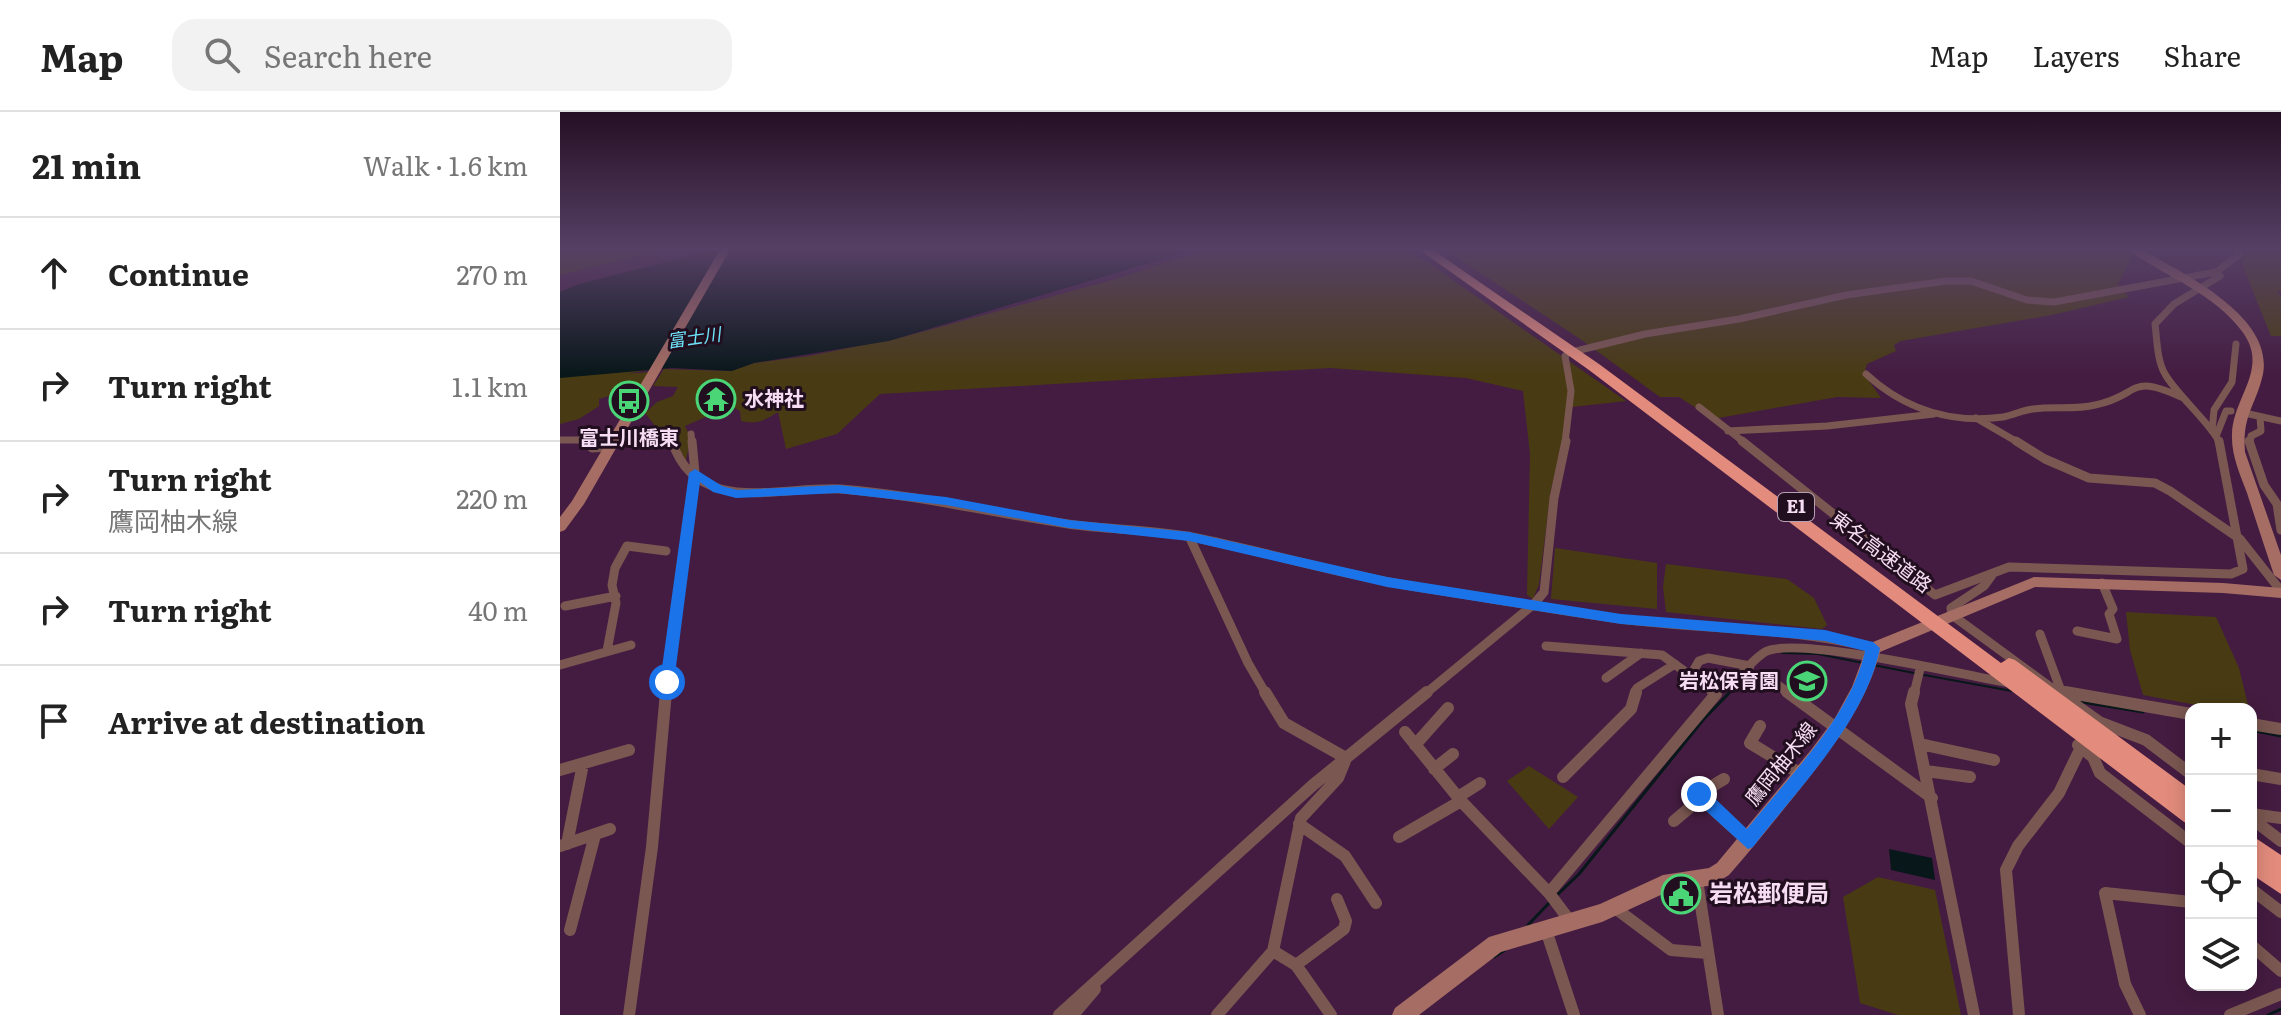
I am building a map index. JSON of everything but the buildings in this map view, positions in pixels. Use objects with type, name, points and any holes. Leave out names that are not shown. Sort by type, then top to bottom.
[{"type":"highway","name":"東名高速道路","points":[[1484,290],[1658,410],[1929,605],[2117,753],[2185,811]]},
{"type":"highway","name":"東名高速道路","points":[[1498,290],[1908,603],[2117,753],[2185,797]]},
{"type":"highway","points":[[2254,847],[2281,868]]},
{"type":"highway","points":[[2257,866],[2281,884]]},
{"type":"main road","points":[[560,527],[577,504],[701,290]]},
{"type":"main road","points":[[2201,290],[2238,319],[2254,343],[2259,368],[2238,417],[2236,433],[2239,452],[2281,575]]},
{"type":"main road","points":[[1872,654],[1952,615],[2034,582],[2281,592]]},
{"type":"main road","name":"鷹岡柚木線","points":[[1402,1015],[1496,944],[1615,908],[1663,884],[1713,876],[1723,869],[1837,729],[1859,694],[1872,654]]},
{"type":"street","points":[[1059,1015],[1313,785],[1534,604],[1544,592],[1556,485],[1568,445],[1572,382],[1565,356],[1574,350],[1681,327],[1881,290]]},
{"type":"street","points":[[1998,290],[2027,300],[2054,302],[2118,290]]},
{"type":"street","points":[[2197,290],[2174,304],[2155,324],[2163,372],[2214,432]]},
{"type":"street","points":[[1699,407],[1935,595],[2009,567],[2231,574],[2243,569],[2240,539],[2214,432],[2214,410],[2232,382],[2236,344]]},
{"type":"street","points":[[1866,374],[1897,399],[1941,413],[1976,418],[2013,415],[2030,409],[2096,406],[2109,403],[2140,384],[2157,386],[2185,399]]},
{"type":"street","points":[[2214,432],[2221,429],[2226,411],[2231,411]]},
{"type":"street","points":[[1728,431],[1827,426],[1941,413]]},
{"type":"street","points":[[2249,414],[2281,421]]},
{"type":"street","points":[[2260,417],[2261,431],[2251,436],[2249,442],[2264,485],[2277,504],[2281,530]]},
{"type":"street","points":[[1976,418],[2045,459],[2089,478],[2155,483],[2240,539],[2281,592]]},
{"type":"street","points":[[560,440],[586,440],[592,448],[660,434],[671,439],[677,458],[686,469],[718,489],[736,494],[838,489],[946,501],[1069,524],[1189,536],[1387,582],[1621,619],[1825,636],[1920,669],[2185,713]]},
{"type":"street","points":[[629,1015],[652,847],[667,682],[695,473],[691,434]]},
{"type":"street","points":[[1189,536],[1248,663],[1284,723],[1346,758]]},
{"type":"street","points":[[607,651],[616,596],[612,585],[615,568],[627,546],[666,551]]},
{"type":"street","points":[[1994,573],[1984,586],[1951,608],[1952,615],[2060,690],[2099,722],[2146,740],[2185,769]]},
{"type":"street","points":[[2077,631],[2117,639],[2109,614],[2113,609],[2102,583]]},
{"type":"street","points":[[565,606],[616,596]]},
{"type":"street","points":[[2040,634],[2060,690]]},
{"type":"street","points":[[560,665],[631,645]]},
{"type":"street","points":[[1546,646],[1662,655],[1716,694],[1549,893]]},
{"type":"street","points":[[1729,687],[1766,651],[1824,650],[1872,654]]},
{"type":"street","points":[[1606,678],[1641,653]]},
{"type":"street","points":[[1691,675],[1699,661],[1708,658],[1750,666]]},
{"type":"street","points":[[1563,777],[1631,709],[1637,688],[1675,664]]},
{"type":"street","points":[[1920,669],[1911,704],[1974,1015]]},
{"type":"street","points":[[1775,683],[1932,798]]},
{"type":"street","points":[[1415,745],[1448,708]]},
{"type":"street","points":[[2019,1015],[2006,870],[2011,855],[2066,781],[2078,745],[2099,722]]},
{"type":"street","points":[[2257,725],[2281,729]]},
{"type":"street","points":[[1760,726],[1750,743],[1801,774]]},
{"type":"street","points":[[1405,732],[1459,799],[1549,893],[1570,921]]},
{"type":"street","points":[[1920,744],[1994,760]]},
{"type":"street","points":[[2078,745],[2093,757],[2100,773],[2185,838]]},
{"type":"street","points":[[560,770],[629,750]]},
{"type":"street","points":[[1434,769],[1453,754]]},
{"type":"street","points":[[1217,1015],[1273,951],[1301,818],[1338,778],[1346,758]]},
{"type":"street","points":[[2176,762],[2185,764]]},
{"type":"street","points":[[563,845],[583,764]]},
{"type":"street","points":[[1926,771],[1970,777]]},
{"type":"street","points":[[2257,775],[2281,779]]},
{"type":"street","points":[[1724,779],[1699,794],[1748,841]]},
{"type":"street","points":[[1399,837],[1480,783]]},
{"type":"street","points":[[1674,821],[1701,798]]},
{"type":"street","points":[[2257,816],[2281,818]]},
{"type":"street","points":[[2257,821],[2281,841]]},
{"type":"street","points":[[1299,824],[1333,842],[1351,859],[1376,903]]},
{"type":"street","points":[[563,845],[610,829]]},
{"type":"street","points":[[570,930],[595,835]]},
{"type":"street","points":[[1697,880],[1718,1015]]},
{"type":"street","points":[[2140,1015],[2125,984],[2105,893],[2185,901]]},
{"type":"street","points":[[2257,894],[2281,912]]},
{"type":"street","points":[[1296,965],[1344,929],[1346,921],[1337,899]]},
{"type":"street","points":[[1615,908],[1671,950],[1707,953]]},
{"type":"street","points":[[1545,927],[1574,1015]]},
{"type":"street","points":[[2257,950],[2281,971]]},
{"type":"street","points":[[1273,951],[1296,965],[1331,1015]]},
{"type":"street","points":[[1073,1015],[1115,966]]},
{"type":"street","points":[[2230,1015],[2281,994]]},
{"type":"shaded area","points":[[1075,290],[1467,290],[1626,401],[1572,407],[1551,489],[1539,584],[1533,599],[1527,595],[1530,454],[1523,391],[1466,378],[1330,368],[880,394],[837,434],[786,449],[778,412],[761,421],[747,422],[741,421],[740,411],[731,406],[685,426],[691,438],[685,464],[645,413],[657,402],[673,396],[678,387],[653,386],[664,369],[730,371],[754,363],[809,356],[903,337]]},
{"type":"shaded area","points":[[1506,290],[2123,290],[2129,297],[2052,315],[1901,341],[1894,345],[1896,351],[1867,364],[1864,374],[1881,398],[1837,397],[1713,419],[1679,397],[1660,397]]},
{"type":"shaded area","points":[[2252,290],[2281,290],[2277,292],[2281,296],[2281,336],[2271,336]]},
{"type":"shaded area","points":[[647,370],[627,374],[649,372],[640,386],[599,399],[599,406],[579,419],[560,424],[560,374]]},
{"type":"shaded area","points":[[1555,548],[1657,563],[1657,609],[1551,599]]},
{"type":"shaded area","points":[[1666,564],[1787,579],[1814,598],[1827,625],[1822,629],[1666,612],[1663,587]]},
{"type":"shaded area","points":[[2126,612],[2216,617],[2239,668],[2248,703],[2186,703],[2143,695],[2130,650]]},
{"type":"shaded area","points":[[1529,766],[1578,797],[1549,829],[1507,781]]},
{"type":"shaded area","points":[[1878,877],[1935,890],[1961,1015],[1898,1015],[1860,1003],[1843,897]]},
{"type":"water","name":"富士川","points":[[1059,290],[889,341],[754,363],[732,371],[672,368],[560,378],[560,292]]},
{"type":"water","points":[[1889,849],[1932,858],[1935,880],[1891,870]]},
{"type":"waterway","points":[[1782,653],[1818,654],[1863,663]]},
{"type":"waterway","points":[[1873,665],[1914,673]]},
{"type":"waterway","points":[[1924,675],[2012,691]]},
{"type":"waterway","points":[[1556,896],[1579,874],[1703,720],[1730,692]]},
{"type":"waterway","points":[[2082,702],[2143,712]]},
{"type":"waterway","points":[[2257,731],[2281,736]]},
{"type":"waterway","points":[[1528,925],[1549,903]]},
{"type":"waterway","points":[[1494,957],[1505,950]]},
{"type":"waterway","points":[[2268,1015],[2281,1009]]},
{"type":"place","name":"水神社","points":[[716,399]]},
{"type":"place","name":"富士川橋東","points":[[629,401]]},
{"type":"place","name":"岩松保育園","points":[[1807,681]]},
{"type":"place","name":"岩松郵便局","points":[[1681,894]]},
{"type":"route","points":[[667,682],[695,473],[718,489],[736,494],[765,495],[838,489],[946,501],[1069,524],[1189,536],[1211,544],[1387,582],[1621,619],[1825,636],[1873,648],[1868,671],[1848,713],[1748,841],[1699,794]]}]
